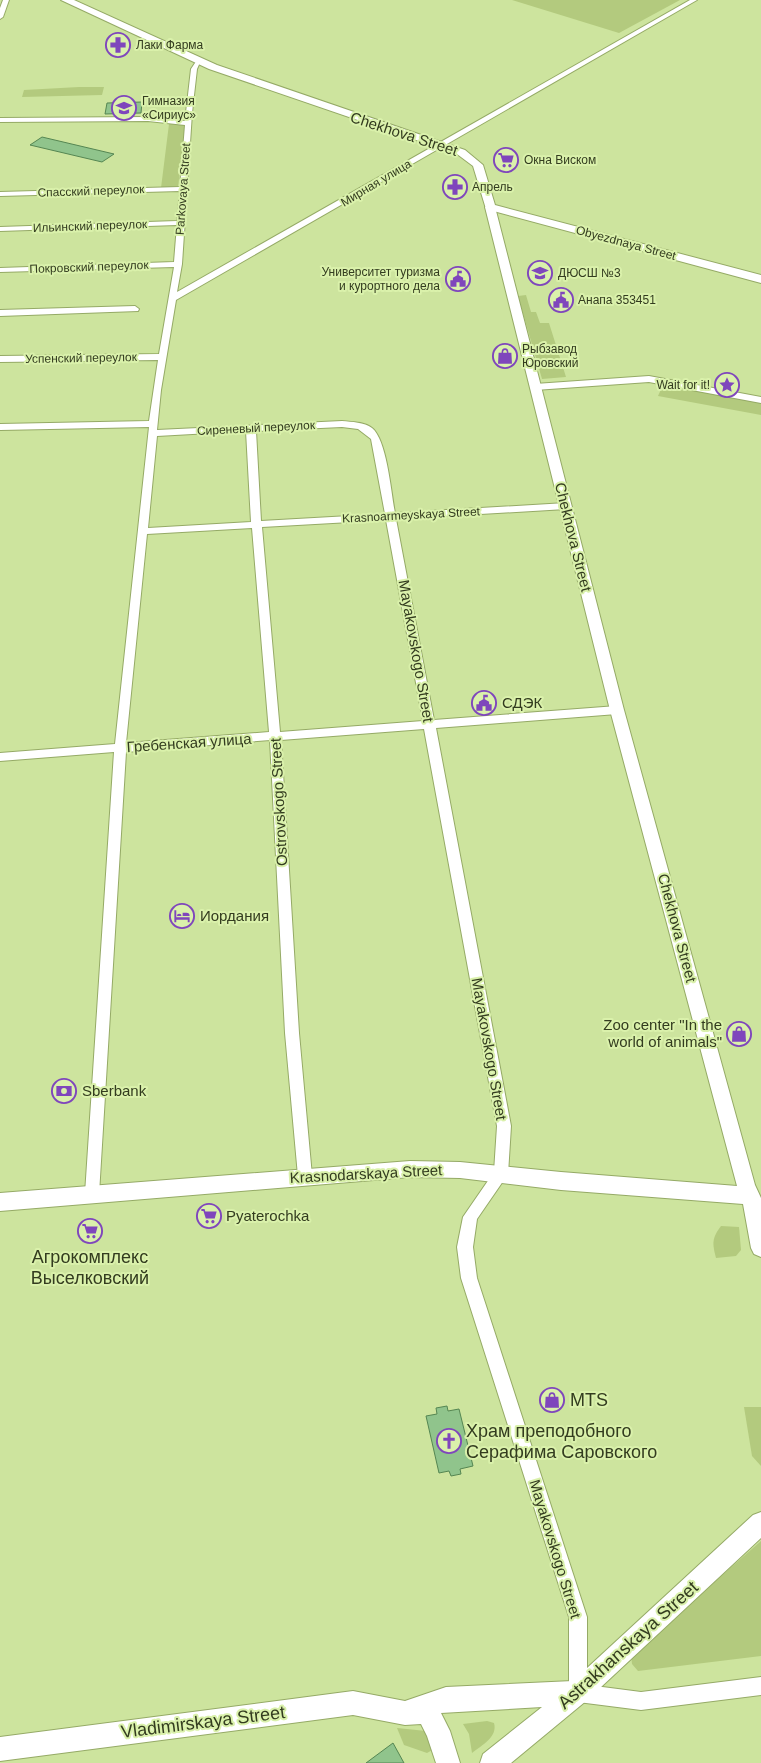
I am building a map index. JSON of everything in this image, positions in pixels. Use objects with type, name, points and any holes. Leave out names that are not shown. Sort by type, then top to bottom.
[{"type":"main road","points":[[66,0],[199,62]]},
{"type":"main road","name":"Chekhova Street","points":[[199,62],[461,152],[478,164],[490,207]]},
{"type":"main road","name":"Obyezdnaya Street","points":[[490,207],[761,279]]},
{"type":"street","points":[[0,17],[6,0]]},
{"type":"street","name":"Мирная улица","points":[[172,299],[392,175],[440,144],[694,0]]},
{"type":"street","name":"Parkovaya Street","points":[[92,1194],[120,748],[153,428],[162,357],[178,264],[188,123],[194,69],[199,62]]},
{"type":"street","points":[[0,120],[148,119],[188,123]]},
{"type":"street","points":[[423,139],[442,138],[461,132]]},
{"type":"street","points":[[461,132],[457,142],[461,152]]},
{"type":"street","name":"Спасский переулок","points":[[0,194],[183,189]]},
{"type":"street","name":"Chekhova Street","points":[[490,207],[617,710],[746,1186],[756,1196],[761,1248]]},
{"type":"street","name":"Ильинский переулок","points":[[0,228],[180,223]]},
{"type":"street","name":"Покровский переулок","points":[[0,270],[178,264]]},
{"type":"street","points":[[0,313],[135,309]]},
{"type":"street","name":"Успенский переулок","points":[[0,359],[162,357]]},
{"type":"street","points":[[535,387],[649,379],[761,400]]},
{"type":"street","name":"Сиреневый переулок","points":[[0,427],[251,428],[360,425]]},
{"type":"street","name":"Mayakovskogo Street","points":[[360,425],[372,432],[376,439],[504,1126],[502,1174],[470,1217],[465,1247],[469,1278],[578,1618],[578,1694]]},
{"type":"street","name":"Ostrovskogo Street","points":[[251,428],[257,525],[276,736],[292,1033],[305,1176]]},
{"type":"street","name":"Krasnoarmeyskaya Street","points":[[142,530],[257,525],[566,506]]},
{"type":"street","name":"Гребенская улица","points":[[0,757],[617,710]]},
{"type":"street","name":"Krasnodarskaya Street","points":[[0,1202],[410,1168],[756,1196]]},
{"type":"street","name":"Astrakhanskaya Street","points":[[492,1763],[578,1694],[761,1523]]},
{"type":"street","points":[[405,1713],[446,1698],[578,1694],[641,1702],[761,1686]]},
{"type":"street","name":"Vladimirskaya Street","points":[[0,1749],[353,1703],[405,1713],[427,1711],[438,1731],[448,1763]]},
{"type":"green space","points":[[512,0],[680,0],[619,33]]},
{"type":"green space","points":[[104,87],[102,95],[22,97],[24,90]]},
{"type":"green space","points":[[169,124],[185,124],[178,188],[161,188]]},
{"type":"green space","points":[[526,295],[531,312],[536,312],[540,323],[549,323],[566,377],[542,379],[518,296]]},
{"type":"green space","points":[[663,385],[761,403],[761,415],[658,396]]},
{"type":"green space","points":[[721,1226],[739,1227],[741,1250],[736,1256],[716,1258],[714,1241]]},
{"type":"green space","points":[[744,1407],[761,1407],[761,1466],[752,1456]]},
{"type":"green space","points":[[761,1541],[761,1656],[638,1671],[632,1664],[631,1655]]},
{"type":"green space","points":[[487,1721],[494,1723],[494,1732],[488,1740],[472,1753],[469,1734],[463,1724]]},
{"type":"green space","points":[[397,1728],[426,1731],[434,1749],[427,1753],[404,1745]]},
{"type":"building","name":"Гимназия «Сириус»","points":[[142,102],[141,113],[105,114],[107,103]]},
{"type":"building","points":[[42,137],[114,154],[102,162],[30,145]]},
{"type":"building","name":"Рыбзавод Юровский","points":[[498,350],[509,350],[512,362],[502,363]]},
{"type":"building","name":"Храм преподобного Серафима Саровского","points":[[447,1406],[448,1411],[459,1409],[473,1466],[460,1469],[461,1474],[451,1476],[449,1471],[439,1473],[426,1416],[437,1414],[436,1408]]},
{"type":"building","points":[[393,1743],[404,1763],[366,1763]]},
{"type":"place","name":"Лаки Фарма","points":[[118,45]]},
{"type":"place","name":"Гимназия «Сириус»","points":[[124,108]]},
{"type":"place","name":"Окна Виском","points":[[506,160]]},
{"type":"place","name":"Апрель","points":[[455,187]]},
{"type":"place","name":"ДЮСШ №3","points":[[540,273]]},
{"type":"place","name":"Университет туризма и курортного дела","points":[[458,279]]},
{"type":"place","name":"Анапа 353451","points":[[561,300]]},
{"type":"place","name":"Рыбзавод Юровский","points":[[505,356]]},
{"type":"place","name":"Wait for it!","points":[[727,385]]},
{"type":"place","name":"СДЭК","points":[[484,703]]},
{"type":"place","name":"Иордания","points":[[182,916]]},
{"type":"place","name":"Zoo center \"In the world of animals\"","points":[[739,1034]]},
{"type":"place","name":"Sberbank","points":[[64,1091]]},
{"type":"place","name":"Pyaterochka","points":[[209,1216]]},
{"type":"place","name":"Агрокомплекс Выселковский","points":[[90,1231]]},
{"type":"place","name":"MTS","points":[[552,1400]]},
{"type":"place","name":"Храм преподобного Серафима Саровского","points":[[449,1441]]}]
